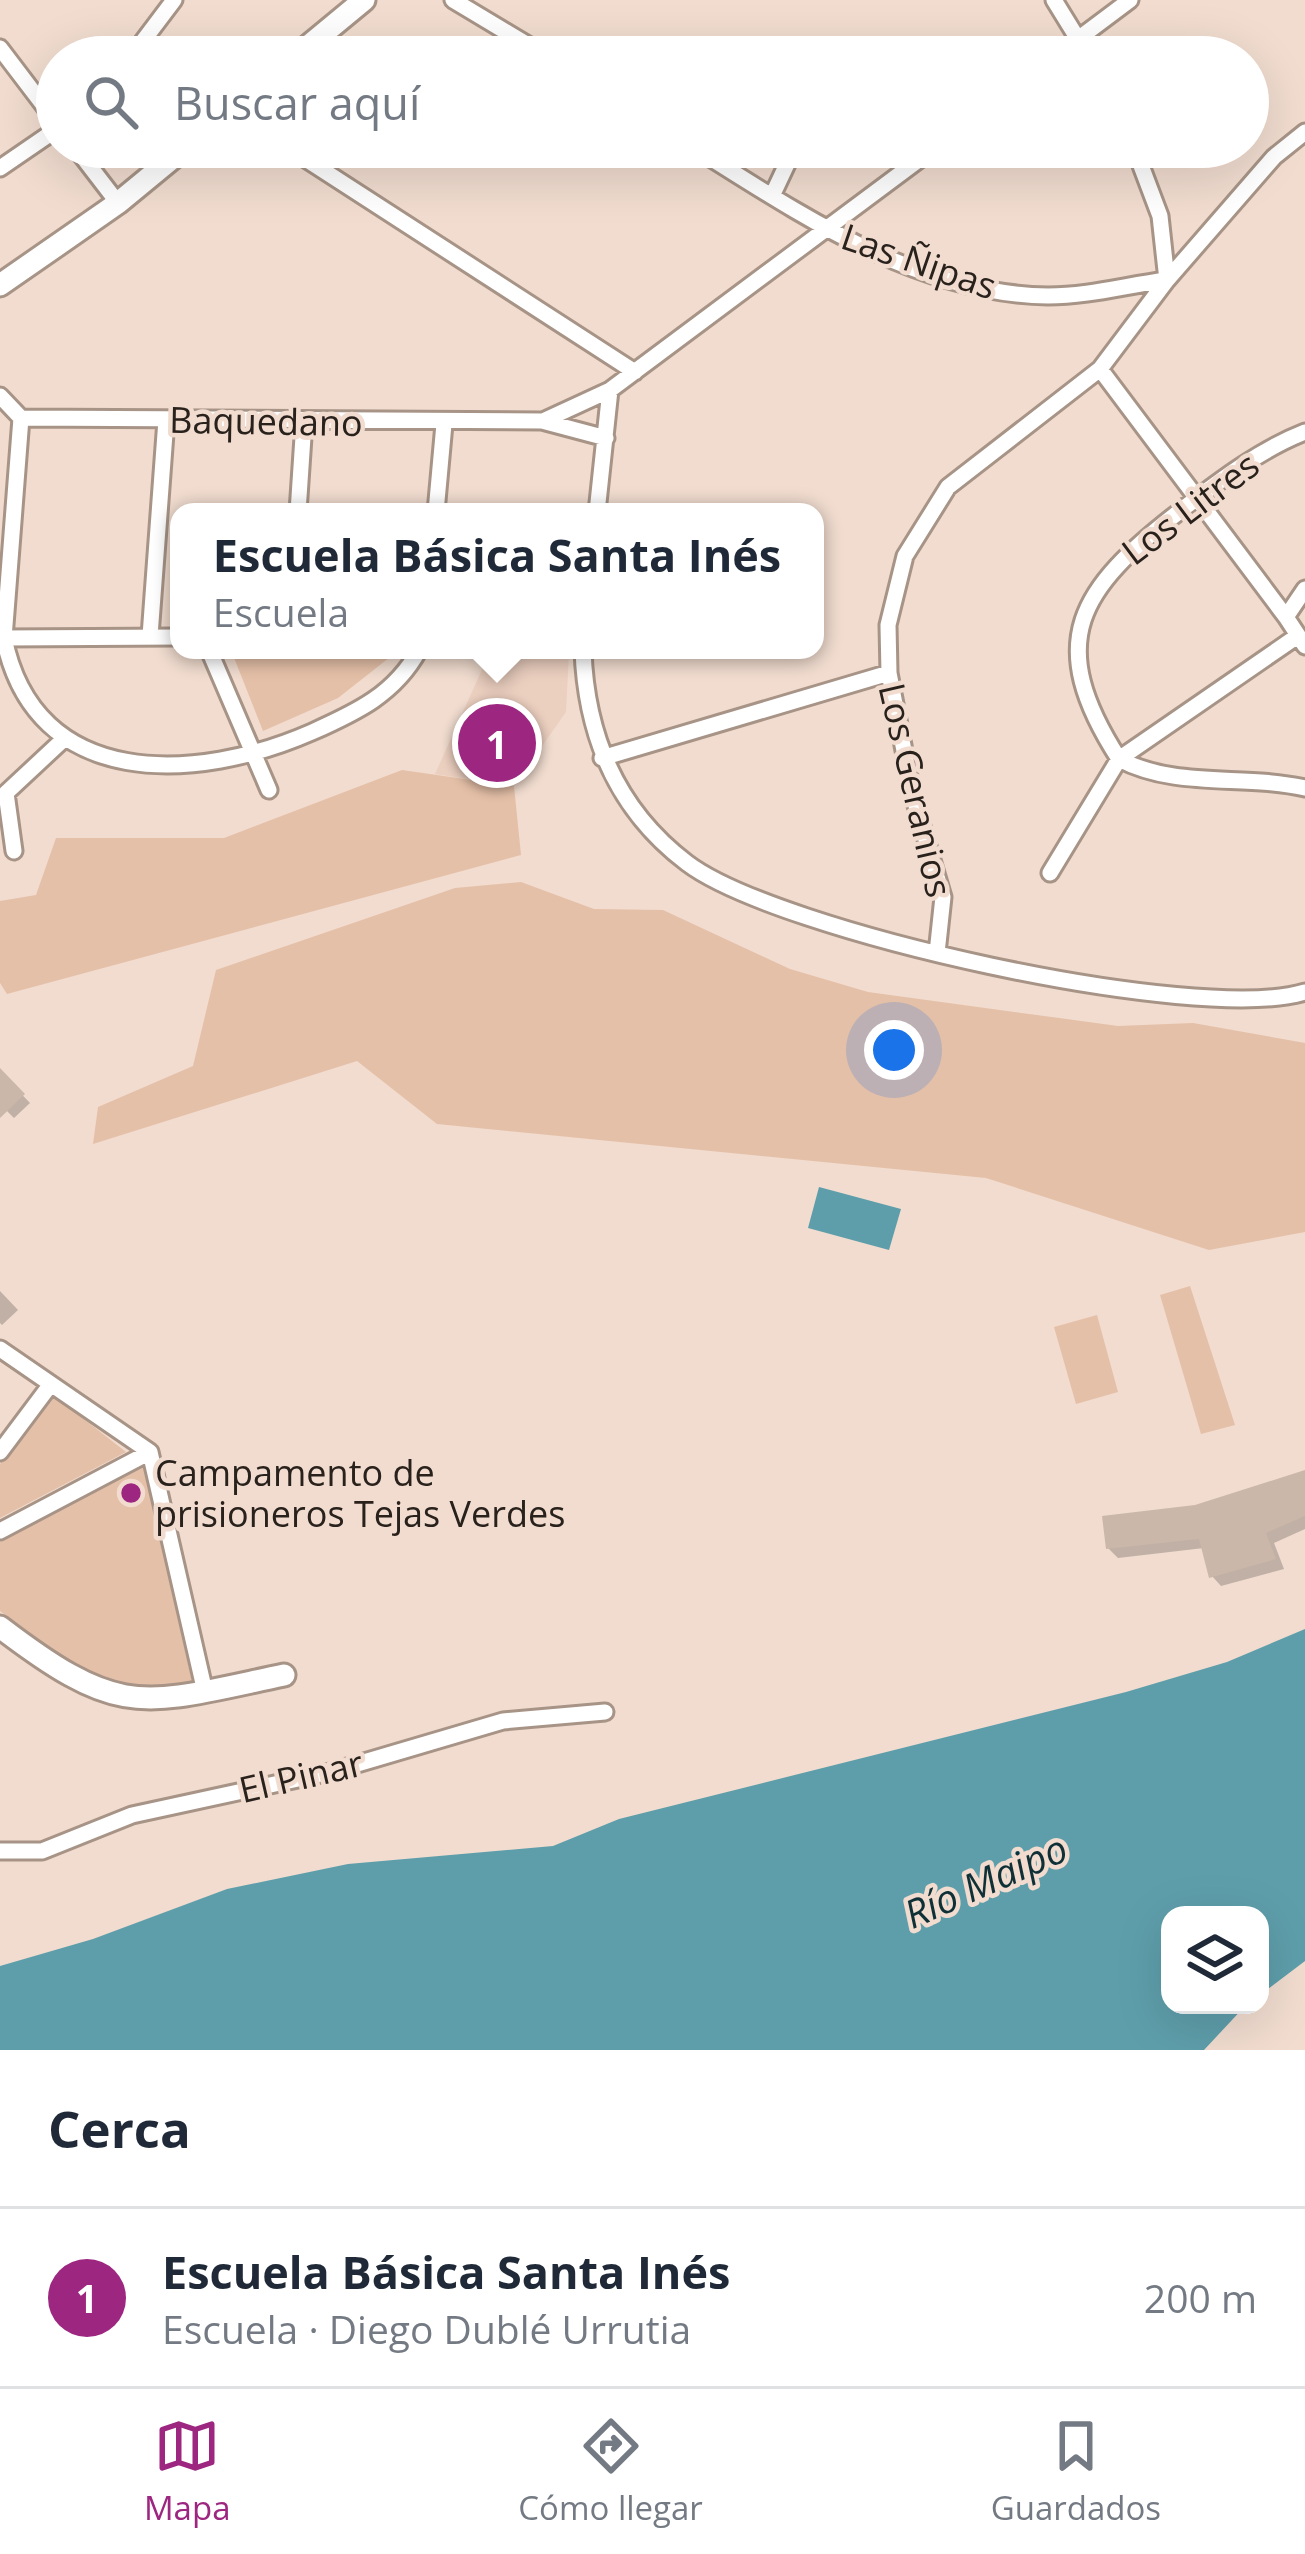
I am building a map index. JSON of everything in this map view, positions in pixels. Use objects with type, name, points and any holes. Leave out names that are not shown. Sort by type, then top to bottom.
[{"type":"street","points":[[146,36],[174,0]]},
{"type":"street","points":[[320,36],[364,0]]},
{"type":"street","points":[[453,0],[478,5],[520,36]]},
{"type":"street","points":[[1054,0],[1078,36]]},
{"type":"street","points":[[1082,36],[1130,0]]},
{"type":"street","points":[[0,48],[36,97]]},
{"type":"street","name":"Los Geranios","points":[[1269,163],[1305,132]]},
{"type":"street","points":[[0,168],[36,141]]},
{"type":"street","points":[[91,168],[118,203]]},
{"type":"street","points":[[0,285],[160,168]]},
{"type":"street","points":[[319,168],[635,372]]},
{"type":"street","name":"Las Ñipas","points":[[726,168],[827,230],[947,279],[997,291],[1074,295],[1167,280]]},
{"type":"street","points":[[772,196],[785,168]]},
{"type":"street","name":"Baquedano","points":[[542,421],[610,390],[908,168]]},
{"type":"street","points":[[1142,168],[1160,215],[1167,280]]},
{"type":"street","name":"Los Geranios","points":[[938,953],[944,897],[912,792],[889,673],[891,602],[923,520],[948,488],[1100,369],[1167,280],[1264,168]]},
{"type":"street","points":[[1050,873],[1119,759],[1301,642],[1100,369]]},
{"type":"street","points":[[598,503],[610,390]]},
{"type":"street","points":[[0,396],[21,418],[8,475],[4,638],[22,690],[65,738],[98,755],[132,764],[252,754],[371,704],[397,682],[413,659]]},
{"type":"street","name":"Baquedano","points":[[21,418],[542,421],[606,438]]},
{"type":"street","points":[[151,636],[166,420]]},
{"type":"street","points":[[299,503],[304,422]]},
{"type":"street","points":[[437,503],[444,424]]},
{"type":"street","name":"Los Litres","points":[[1119,759],[1103,734],[1080,675],[1085,611],[1111,567],[1198,497],[1259,455],[1305,432]]},
{"type":"street","points":[[1286,616],[1305,589]]},
{"type":"street","points":[[4,638],[170,637]]},
{"type":"street","points":[[212,659],[269,790]]},
{"type":"street","points":[[583,659],[584,697],[602,758],[650,829],[709,878],[821,923],[938,953],[1223,1000],[1264,1001],[1305,992]]},
{"type":"street","points":[[602,758],[889,673]]},
{"type":"street","points":[[14,850],[3,793],[65,738]]},
{"type":"street","points":[[1119,759],[1175,780],[1243,777],[1305,788]]},
{"type":"street","points":[[0,1349],[150,1452],[205,1692]]},
{"type":"street","points":[[0,1452],[51,1384]]},
{"type":"street","points":[[0,1531],[150,1452]]},
{"type":"street","points":[[0,1628],[56,1670],[94,1690],[156,1700],[284,1675]]},
{"type":"street","name":"El Pinar","points":[[0,1851],[42,1851],[132,1815],[330,1772],[503,1721],[605,1712]]},
{"type":"shaded area","points":[[235,659],[388,659],[338,698],[263,731]]},
{"type":"shaded area","points":[[487,659],[569,659],[566,712],[514,786],[435,774]]},
{"type":"shaded area","points":[[402,770],[514,786],[521,855],[7,994],[0,983],[0,901],[36,895],[56,838],[224,838]]},
{"type":"shaded area","points":[[521,882],[594,909],[663,910],[790,969],[868,992],[1118,1026],[1193,1023],[1305,1043],[1305,1232],[1209,1250],[986,1178],[437,1124],[357,1061],[93,1144],[98,1107],[193,1066],[216,970],[455,888]]},
{"type":"shaded area","points":[[1190,1286],[1235,1425],[1201,1434],[1160,1295]]},
{"type":"shaded area","points":[[1097,1315],[1118,1392],[1076,1404],[1054,1327]]},
{"type":"shaded area","points":[[52,1394],[126,1452],[0,1518],[0,1464]]},
{"type":"shaded area","points":[[143,1464],[192,1681],[164,1688],[113,1683],[89,1673],[0,1611],[0,1540]]},
{"type":"water","points":[[819,1187],[901,1209],[889,1250],[808,1228]]},
{"type":"water","name":"Río Maipo","points":[[1305,1629],[1305,1961],[1269,1988],[1269,1906],[1161,1906],[1161,2014],[1238,2014],[1204,2050],[0,2050],[0,1966],[93,1939],[227,1889],[348,1864],[553,1846],[619,1819],[1126,1692],[1227,1662]]},
{"type":"building","points":[[0,1068],[25,1094],[0,1118]]},
{"type":"building","points":[[1305,1470],[1305,1516],[1266,1533],[1276,1559],[1209,1578],[1199,1539],[1106,1549],[1102,1516],[1195,1505]]},
{"type":"place","name":"Escuela Básica Santa Inés","points":[[497,743]]},
{"type":"place","name":"Campamento de prisioneros Tejas Verdes","points":[[131,1493]]}]
